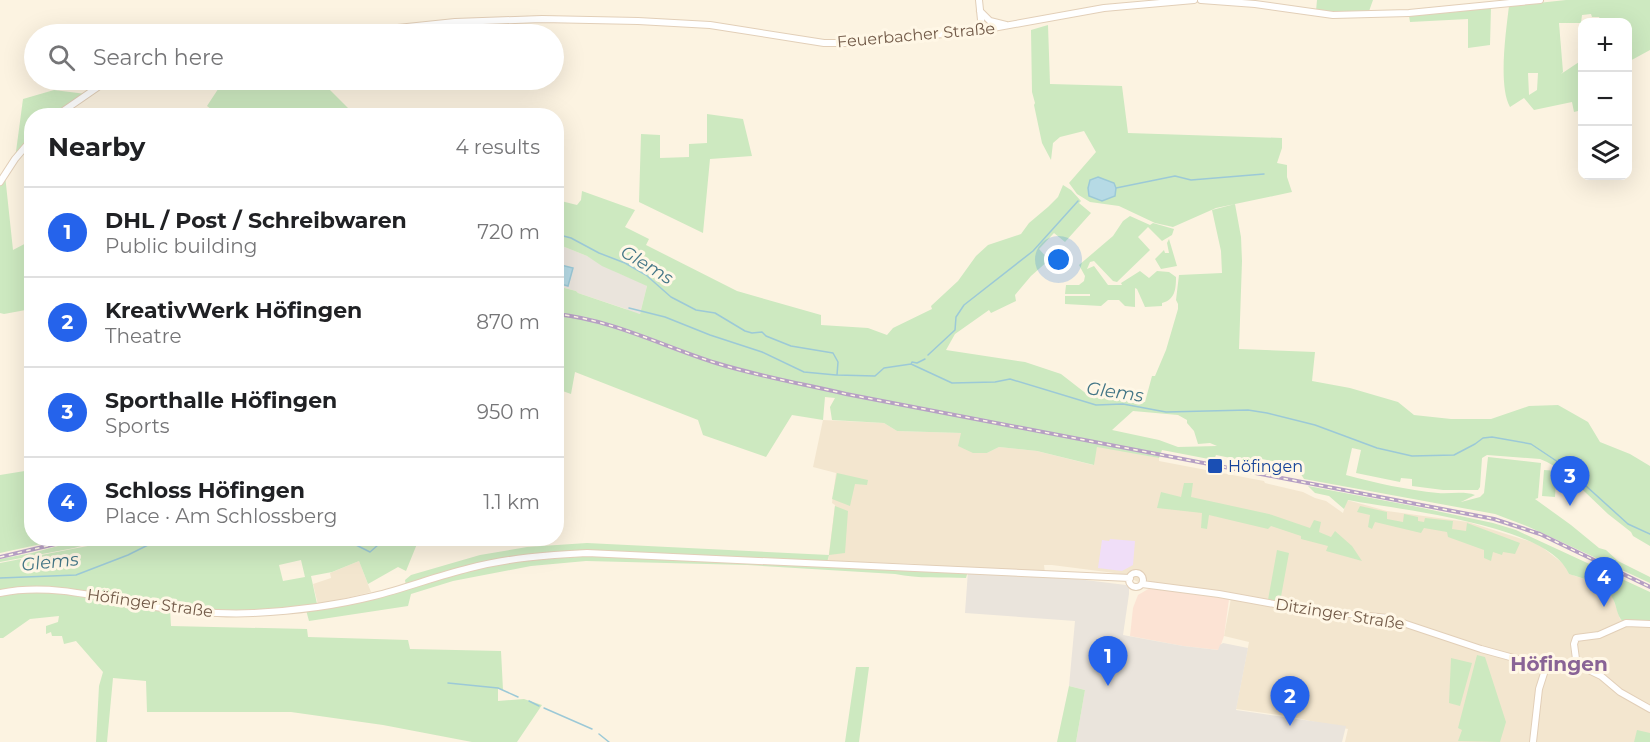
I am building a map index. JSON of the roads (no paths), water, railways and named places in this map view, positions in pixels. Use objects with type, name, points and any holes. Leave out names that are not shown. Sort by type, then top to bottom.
[{"type":"street","points":[[979,0],[982,30]]},
{"type":"street","name":"Feuerbacher Straße","points":[[436,24],[542,19],[638,21],[710,25],[824,43],[856,43],[982,30],[1104,8],[1194,0]]},
{"type":"street","points":[[1201,0],[1255,4],[1333,15],[1409,13],[1540,0]]},
{"type":"street","points":[[980,11],[990,21],[1009,26]]},
{"type":"street","points":[[68,108],[94,90]]},
{"type":"street","points":[[0,182],[24,148]]},
{"type":"street","name":"Höfinger Straße","points":[[0,593],[66,591],[195,612],[249,614],[316,608],[377,596],[471,567],[530,556],[587,553],[876,565],[1130,580]]},
{"type":"street","points":[[1136,574],[1142,581],[1135,587],[1130,580],[1136,574]]},
{"type":"street","name":"Ditzinger Straße","points":[[1142,581],[1302,609],[1388,618],[1481,649],[1546,667]]},
{"type":"street","points":[[1574,663],[1576,638],[1599,634],[1626,623],[1650,624]]},
{"type":"street","points":[[1533,742],[1539,689],[1546,667],[1560,668],[1574,663],[1601,676],[1620,692],[1650,709]]},
{"type":"water","points":[[1098,177],[1114,183],[1115,196],[1102,201],[1089,196],[1090,180]]},
{"type":"water","points":[[564,266],[573,268],[568,286],[564,285]]},
{"type":"waterway","points":[[1116,188],[1175,176],[1191,180],[1264,174]]},
{"type":"waterway","points":[[928,355],[955,330],[956,317],[964,305],[1033,251],[1078,201]]},
{"type":"waterway","name":"Glems","points":[[564,236],[625,263],[646,275],[671,297],[696,310],[715,313],[745,331],[762,332],[766,336],[791,346],[833,353],[838,362],[837,375],[875,376],[884,368],[911,364],[952,383],[995,382],[1010,379],[1096,405],[1123,404],[1166,412],[1248,410],[1315,425],[1377,448],[1412,456],[1454,455],[1483,438],[1492,437],[1531,444],[1564,466],[1628,524],[1650,534]]},
{"type":"waterway","points":[[629,308],[665,317],[762,352],[804,372],[836,375]]},
{"type":"waterway","points":[[911,364],[925,359]]},
{"type":"waterway","name":"Glems","points":[[0,578],[76,575],[146,546]]},
{"type":"waterway","name":"Glems","points":[[358,546],[370,552],[377,546]]},
{"type":"waterway","points":[[448,683],[498,688],[518,697]]},
{"type":"waterway","points":[[529,701],[539,706]]},
{"type":"waterway","points":[[544,708],[592,729]]},
{"type":"waterway","points":[[599,734],[609,742]]},
{"type":"railway","points":[[564,315],[617,328],[732,368],[846,394],[1494,519],[1540,534],[1650,587]]},
{"type":"railway","points":[[0,557],[47,546]]},
{"type":"place","name":"Höfingen","points":[[1215,466]]},
{"type":"place","name":"Sporthalle Höfingen","points":[[1570,506]]},
{"type":"place","name":"Schloss Höfingen","points":[[1604,607]]},
{"type":"place","name":"DHL / Post / Schreibwaren","points":[[1108,686]]},
{"type":"place","name":"KreativWerk Höfingen","points":[[1290,726]]},
{"type":"district","name":"Höfingen","points":[[1559,664]]}]
